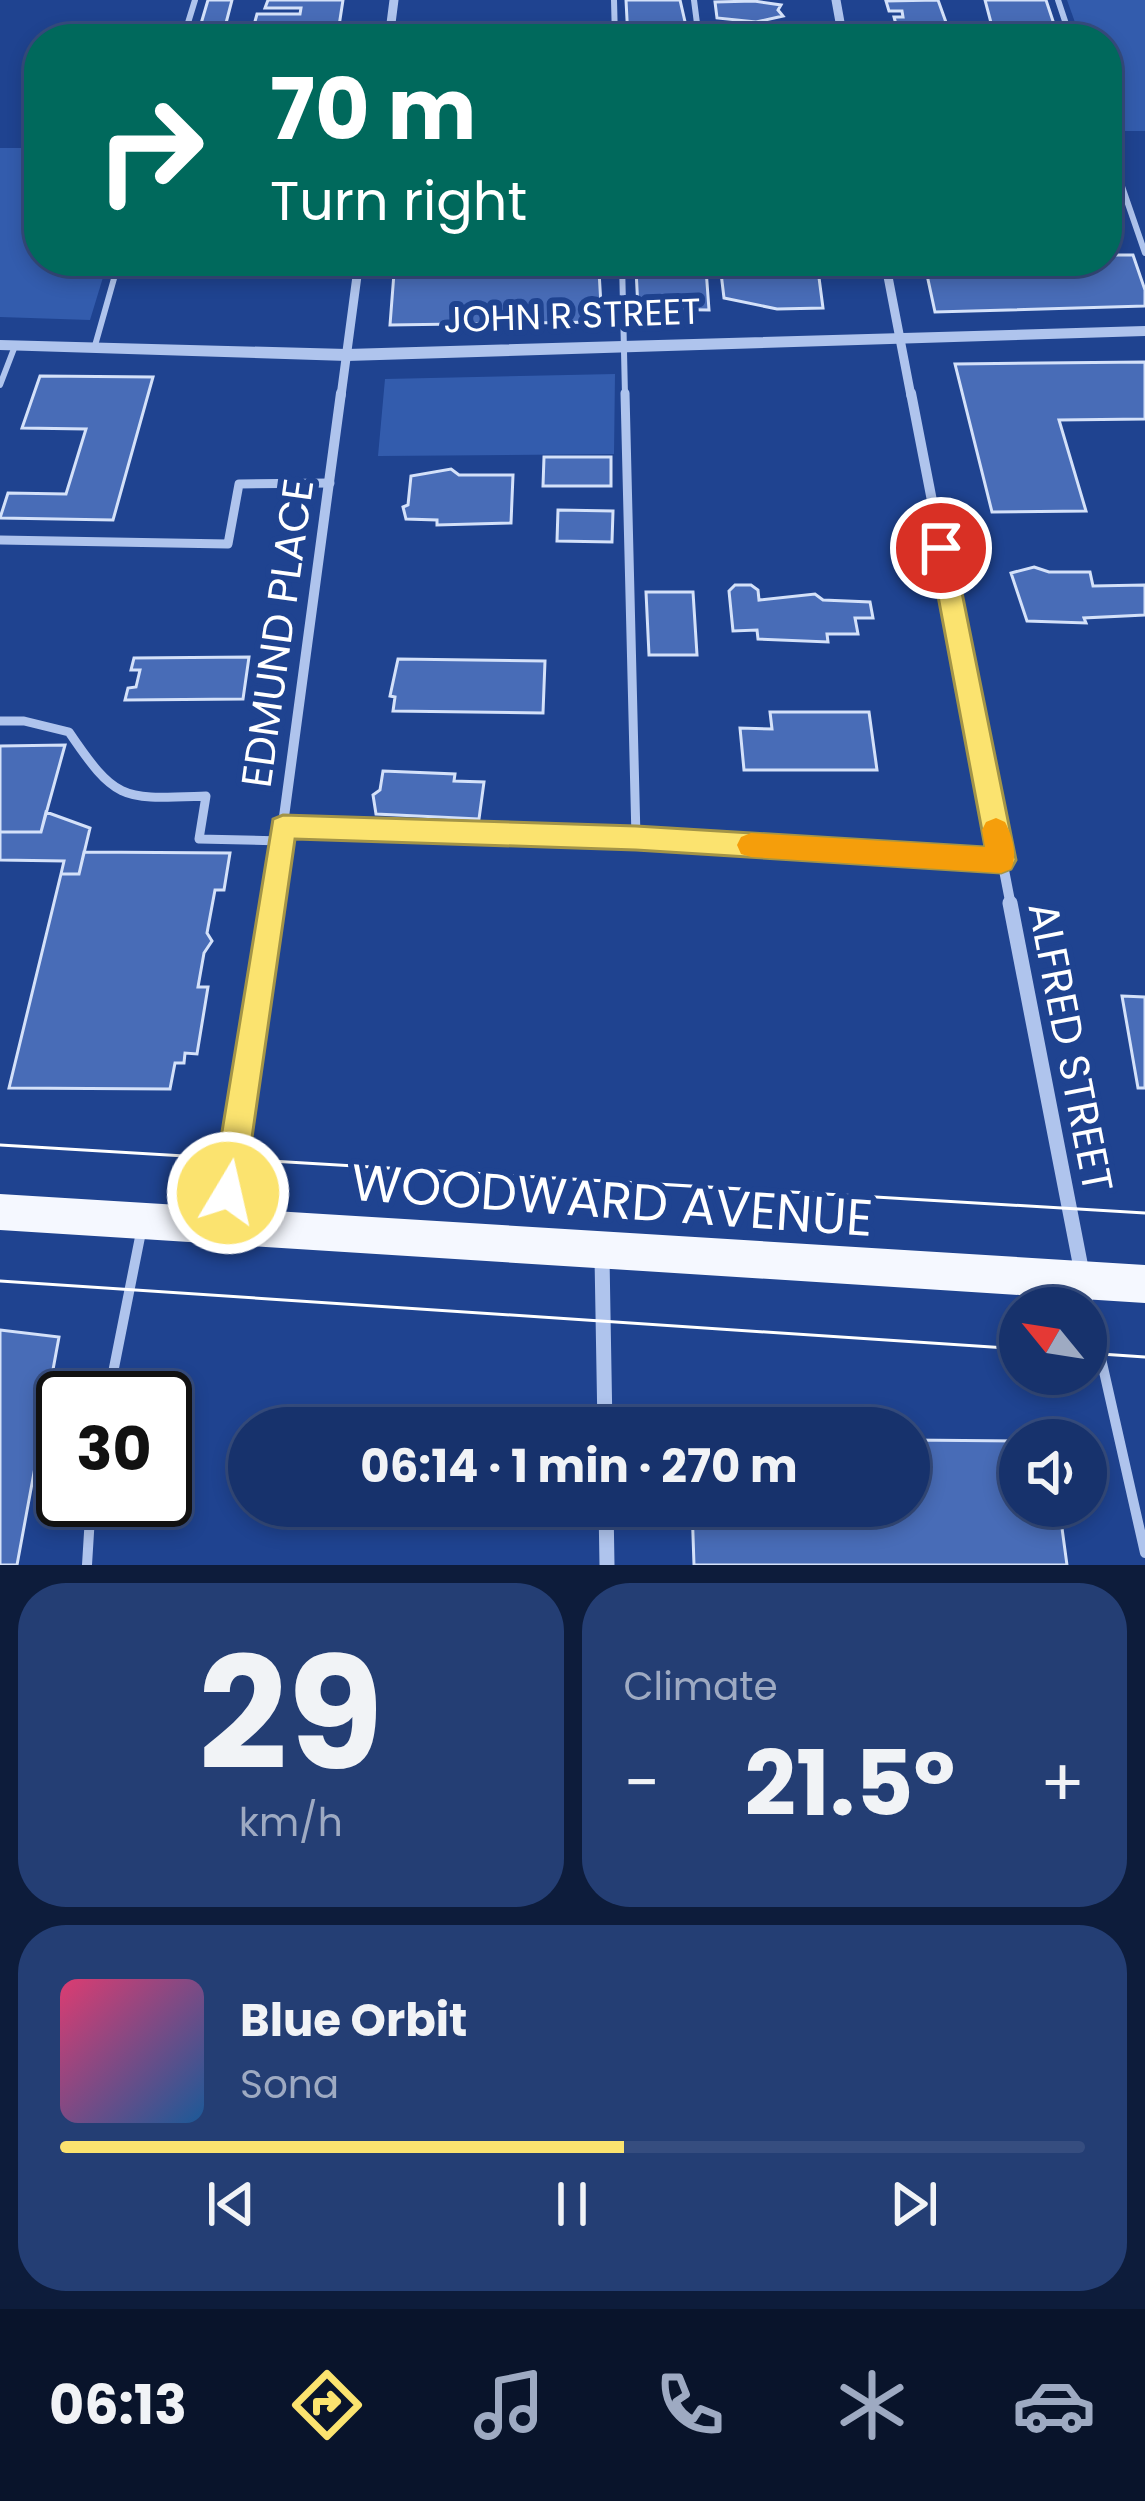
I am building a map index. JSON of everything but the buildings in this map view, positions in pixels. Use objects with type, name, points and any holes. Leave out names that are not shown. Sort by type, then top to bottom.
[{"type":"main road","name":"WOODWARD AVENUE","points":[[0,1212],[1145,1284]]},
{"type":"street","name":"EDMUND PLACE","points":[[223,1226],[283,834],[357,276]]},
{"type":"street","name":"ALFRED STREET","points":[[888,276],[1083,1281]]},
{"type":"street","name":"JOHN R STREET","points":[[7,346],[346,355],[1145,331]]},
{"type":"street","points":[[602,1250],[605,1407]]},
{"type":"street","points":[[606,1527],[607,1565]]},
{"type":"lane","points":[[1122,186],[1145,253]]},
{"type":"lane","points":[[94,349],[115,276]]},
{"type":"lane","points":[[622,276],[636,838]]},
{"type":"lane","points":[[0,385],[7,346]]},
{"type":"lane","points":[[0,540],[228,544],[239,484],[331,483]]},
{"type":"lane","points":[[0,721],[69,731],[104,783],[118,795],[206,796],[200,839],[283,834],[636,838],[1001,860]]},
{"type":"lane","points":[[113,1371],[143,1221]]},
{"type":"lane","points":[[1083,1281],[1145,1553]]},
{"type":"lane","points":[[87,1565],[89,1527]]},
{"type":"shaded area","points":[[1067,0],[1145,0],[1145,131],[1122,131],[1122,24],[1076,24]]},
{"type":"shaded area","points":[[0,148],[24,148],[24,276],[103,276],[90,320],[0,317]]},
{"type":"shaded area","points":[[615,374],[614,454],[378,456],[385,379]]},
{"type":"tram line","points":[[0,1145],[1145,1213]]},
{"type":"tram line","points":[[0,1281],[999,1348]]},
{"type":"tram line","points":[[1107,1354],[1145,1357]]},
{"type":"slow traffic","points":[[751,845],[1001,860],[996,830]]},
{"type":"route","points":[[228,1193],[283,827],[636,838],[1001,860],[941,548]]}]
